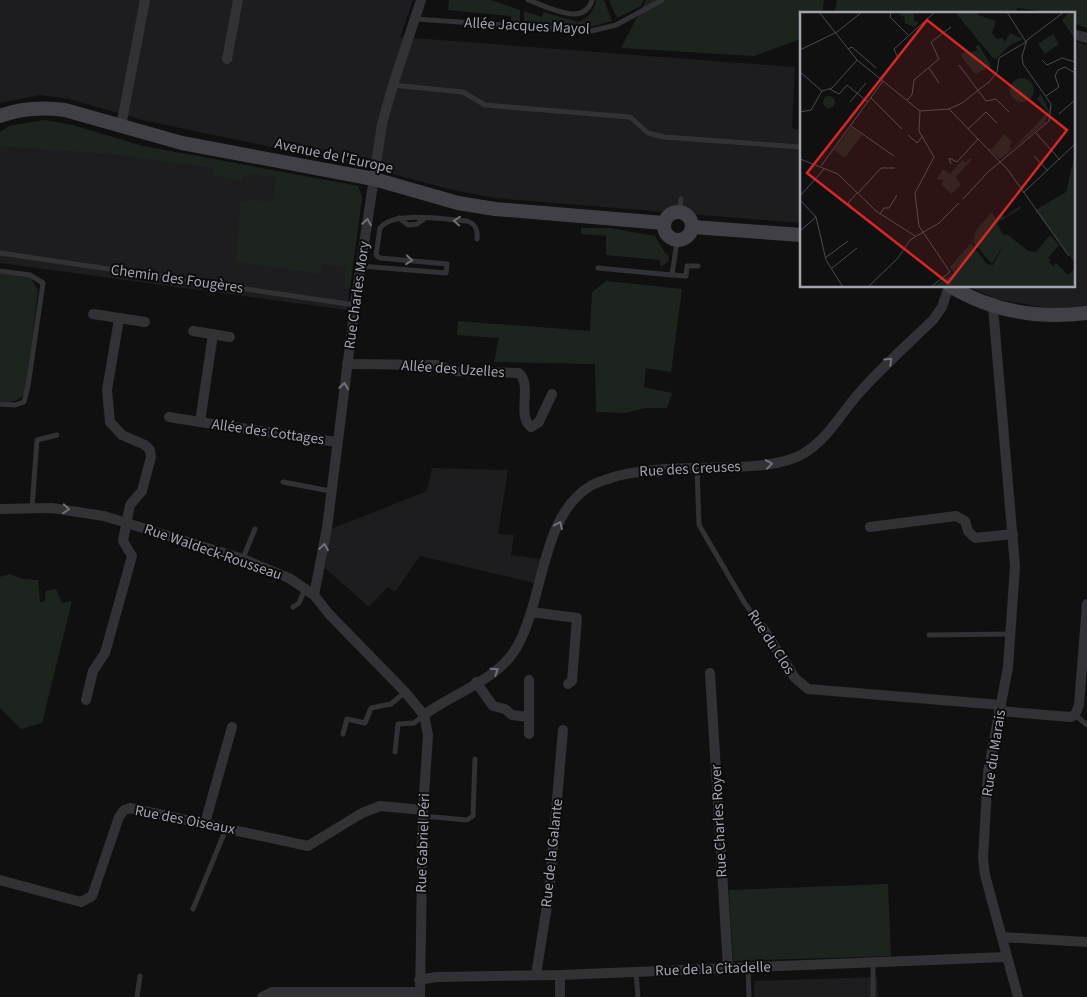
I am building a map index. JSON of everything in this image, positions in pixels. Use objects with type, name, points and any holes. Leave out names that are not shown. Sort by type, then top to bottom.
[{"type":"main road","name":"Avenue de l'Europe","points":[[0,116],[22,109],[49,108],[65,110],[182,142],[374,179],[436,198],[495,209],[664,223]]},
{"type":"main road","points":[[680,205],[693,227],[686,239],[677,241],[668,237],[664,223],[668,216],[680,205]]},
{"type":"main road","points":[[693,227],[800,235]]},
{"type":"main road","points":[[954,288],[993,307],[1044,316],[1087,313]]},
{"type":"street","points":[[121,126],[144,0]]},
{"type":"street","points":[[227,59],[238,0]]},
{"type":"street","name":"Rue Charles Mory","points":[[309,591],[326,536],[336,442],[382,124],[392,85],[421,0]]},
{"type":"street","points":[[1074,34],[1087,38]]},
{"type":"street","name":"Rue des Creuses","points":[[424,715],[500,668],[515,650],[531,612],[550,546],[565,513],[578,496],[593,484],[637,471],[777,463],[800,455],[819,442],[836,424],[858,394],[933,320],[942,307],[949,288]]},
{"type":"street","name":"Rue du Marais","points":[[993,307],[1015,566],[1011,634],[988,772],[983,858],[985,875],[1018,997]]},
{"type":"street","points":[[93,314],[145,322]]},
{"type":"street","points":[[86,700],[93,671],[105,653],[132,556],[124,542],[130,505],[142,491],[152,457],[150,450],[145,445],[122,435],[110,422],[107,390],[119,318]]},
{"type":"street","points":[[193,331],[230,337]]},
{"type":"street","name":"Allée des Cottages","points":[[200,422],[213,334]]},
{"type":"street","name":"Allée des Uzelles","points":[[347,364],[437,365],[456,371],[519,373],[525,381],[525,419],[531,427],[539,422],[552,394]]},
{"type":"street","name":"Allée des Cottages","points":[[169,417],[336,442]]},
{"type":"street","name":"Rue Waldeck-Rousseau","points":[[0,509],[73,509],[127,523],[242,559],[289,578],[309,591],[406,694]]},
{"type":"street","points":[[870,528],[956,516],[965,521],[968,531],[975,538],[1013,534]]},
{"type":"street","points":[[1075,715],[1079,704],[1087,604]]},
{"type":"street","points":[[531,612],[576,618],[572,681],[568,684]]},
{"type":"street","name":"Rue du Clos","points":[[762,627],[794,678],[808,689],[1000,708],[1070,717],[1075,715]]},
{"type":"street","name":"Rue Charles Royer","points":[[710,673],[728,968]]},
{"type":"street","points":[[529,680],[529,734]]},
{"type":"street","points":[[476,682],[493,706],[506,709],[512,715],[529,717]]},
{"type":"street","points":[[406,694],[424,715]]},
{"type":"street","name":"Rue Gabriel Péri","points":[[420,994],[423,813],[428,735],[424,715]]},
{"type":"street","points":[[205,822],[232,727]]},
{"type":"street","name":"Rue de la Galante","points":[[536,975],[549,893],[563,730]]},
{"type":"street","name":"Rue des Oiseaux","points":[[0,880],[81,902],[87,901],[92,896],[119,817],[124,810],[130,808],[205,822],[308,846],[362,813],[380,806],[423,813]]},
{"type":"street","points":[[1002,937],[1087,942]]},
{"type":"street","name":"Rue de la Citadelle","points":[[420,980],[436,977],[560,975],[1006,957]]},
{"type":"street","points":[[560,975],[560,997]]},
{"type":"street","points":[[262,997],[272,992],[420,994]]},
{"type":"lane","points":[[528,0],[571,15],[580,14],[588,9],[592,0]]},
{"type":"lane","name":"Allée Jacques Mayol","points":[[414,19],[581,32],[604,29],[640,13],[662,0]]},
{"type":"lane","points":[[640,13],[645,18]]},
{"type":"lane","points":[[392,85],[463,92],[485,105],[630,117],[648,133],[697,139],[800,147]]},
{"type":"lane","points":[[360,266],[446,272],[447,264],[380,258],[376,255],[380,228],[389,221],[399,218],[410,216],[473,223],[476,227],[477,239]]},
{"type":"lane","points":[[672,275],[677,241]]},
{"type":"lane","name":"Chemin des Fougères","points":[[0,253],[355,304]]},
{"type":"lane","points":[[598,268],[686,276],[687,266],[698,266]]},
{"type":"lane","points":[[0,271],[30,275],[43,283],[24,402],[15,405],[0,404]]},
{"type":"lane","points":[[32,508],[37,440],[57,435]]},
{"type":"lane","name":"Rue du Clos","points":[[697,468],[699,525],[744,602],[762,627]]},
{"type":"lane","points":[[283,482],[330,491]]},
{"type":"lane","points":[[242,559],[255,528]]},
{"type":"lane","points":[[293,607],[309,591]]},
{"type":"lane","points":[[929,635],[1011,634]]},
{"type":"lane","points":[[343,734],[347,720],[365,723],[371,708],[391,704],[406,694]]},
{"type":"lane","points":[[396,752],[398,724],[414,723],[424,715]]},
{"type":"lane","points":[[1075,715],[1087,725]]},
{"type":"lane","points":[[423,813],[467,820],[473,816],[476,759]]},
{"type":"lane","points":[[193,909],[227,827]]},
{"type":"lane","points":[[873,963],[873,997]]},
{"type":"lane","points":[[748,968],[748,997]]},
{"type":"lane","points":[[636,972],[638,997]]},
{"type":"lane","points":[[137,997],[140,976]]},
{"type":"shaded area","points":[[0,0],[413,0],[400,37],[795,67],[792,128],[800,130],[800,223],[494,198],[449,189],[358,165],[146,121],[69,99],[40,95],[0,103]]},
{"type":"shaded area","points":[[449,0],[491,0],[520,10],[520,23],[511,22],[511,16],[448,10]]},
{"type":"shaded area","points":[[596,0],[604,0],[612,21],[586,28],[524,24],[524,11],[542,17],[543,12],[578,22],[590,14]]},
{"type":"shaded area","points":[[609,0],[644,0],[641,6],[617,18]]},
{"type":"shaded area","points":[[646,0],[824,0],[822,12],[800,12],[800,39],[754,56],[621,48]]},
{"type":"shaded area","points":[[837,0],[1087,0],[1087,28],[1074,23],[1074,12],[1045,12],[1017,8],[1016,12],[834,12]]},
{"type":"shaded area","points":[[1074,41],[1087,45],[1087,308],[1049,311],[1047,308],[996,299],[971,288],[1074,288]]},
{"type":"shaded area","points":[[45,120],[72,125],[143,146],[358,186],[362,197],[347,310],[0,263],[0,132],[9,126]]},
{"type":"shaded area","points":[[45,120],[72,125],[143,146],[358,186],[362,197],[350,288],[344,287],[346,267],[322,264],[321,274],[236,262],[240,202],[247,203],[247,199],[273,202],[276,178],[250,174],[243,178],[242,182],[213,175],[213,168],[109,154],[0,146],[0,132],[9,126]]},
{"type":"shaded area","points":[[581,228],[610,228],[655,236],[665,253],[668,254],[669,261],[661,267],[660,260],[606,255],[606,236],[581,234]]},
{"type":"shaded area","points":[[0,273],[30,277],[38,290],[26,390],[19,399],[8,402],[0,401]]},
{"type":"shaded area","points":[[606,281],[682,289],[671,372],[646,368],[644,387],[672,393],[667,408],[645,408],[625,413],[596,412],[595,364],[494,362],[499,338],[457,335],[458,321],[590,331],[592,292]]},
{"type":"shaded area","points":[[432,468],[508,470],[498,534],[514,535],[511,555],[541,559],[535,583],[420,556],[395,592],[388,587],[369,607],[325,568],[331,529],[427,491]]},
{"type":"shaded area","points":[[9,574],[23,579],[38,580],[40,602],[45,601],[46,591],[56,589],[62,603],[72,601],[42,723],[21,729],[0,708],[0,577]]},
{"type":"shaded area","points":[[888,884],[891,956],[733,961],[729,890]]},
{"type":"shaded area","points":[[877,977],[878,997],[754,997],[754,981]]}]
